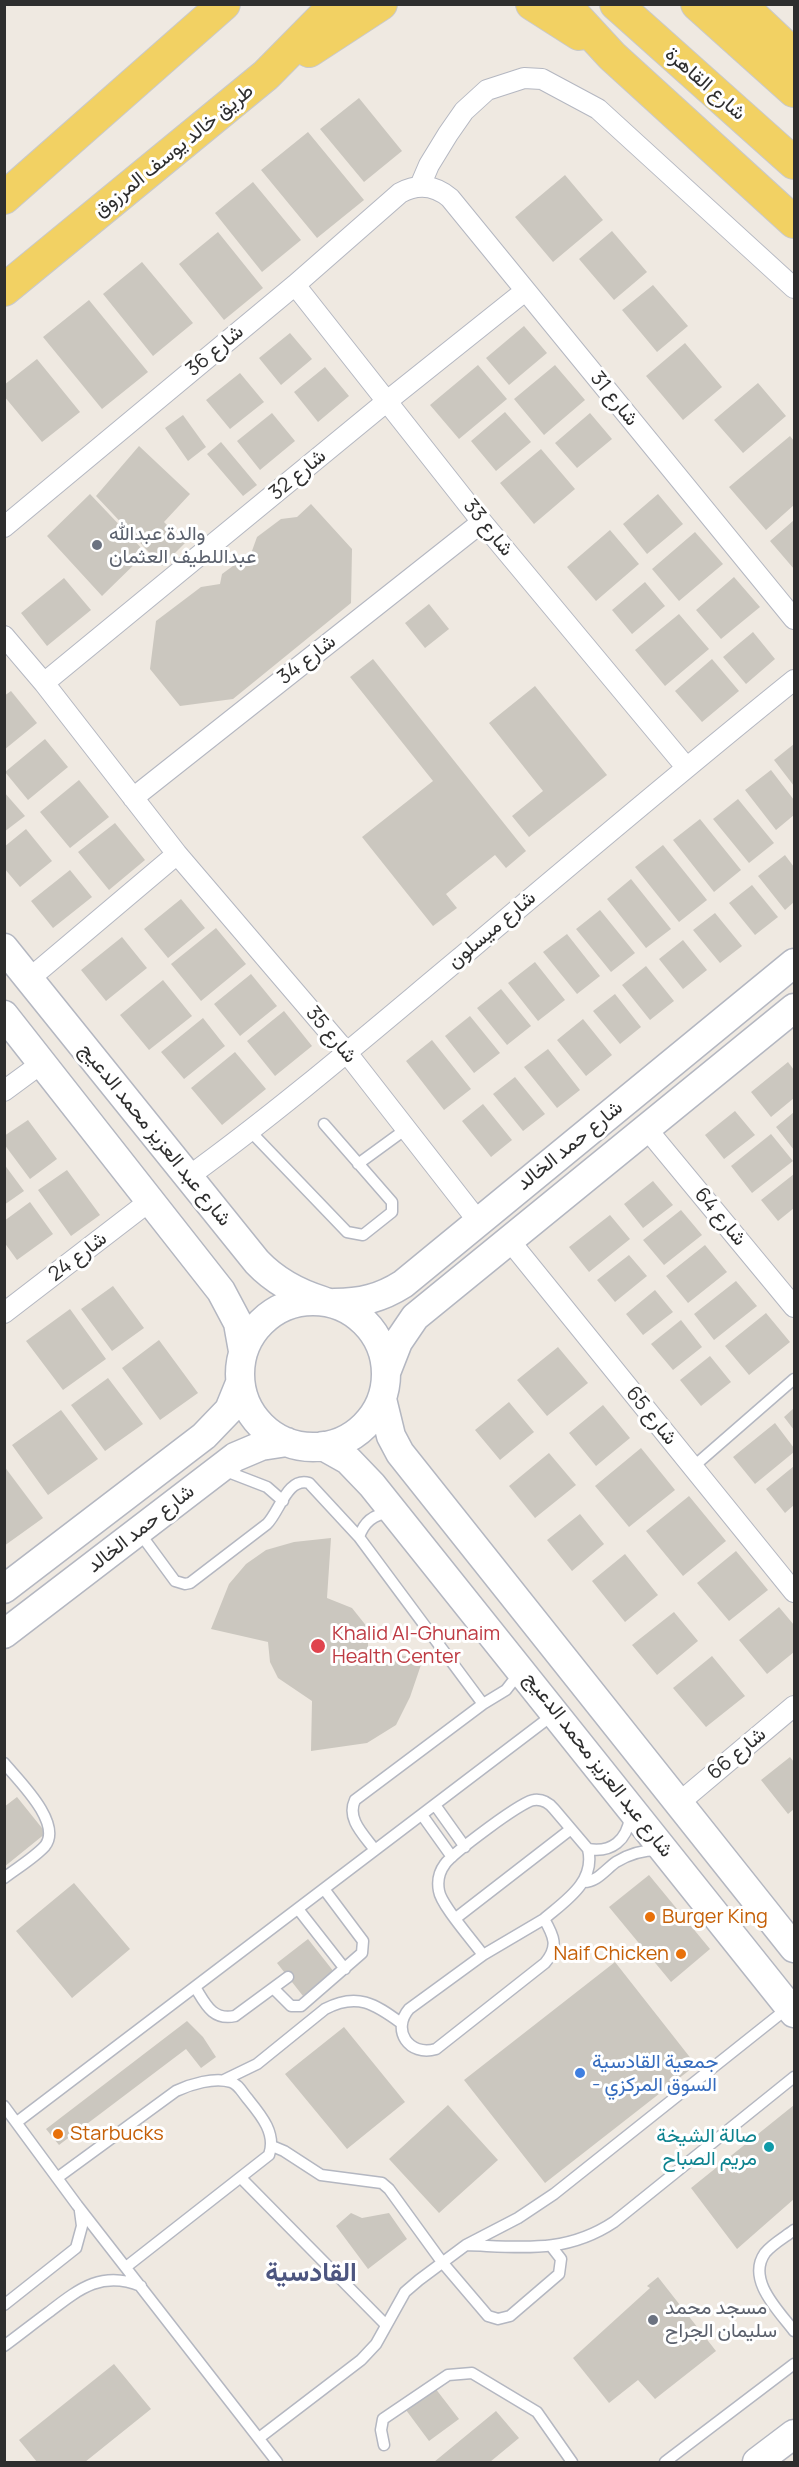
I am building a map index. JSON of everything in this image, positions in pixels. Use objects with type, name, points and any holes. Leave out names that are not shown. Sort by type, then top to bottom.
[{"type":"main road","name":"طريق خالد يوسف المرزوق","points":[[4,290],[266,75],[336,4]]},
{"type":"main road","points":[[266,75],[315,47],[381,4]]},
{"type":"main road","points":[[532,4],[612,56]]},
{"type":"main road","points":[[564,4],[612,56],[795,222]]},
{"type":"main road","name":"شارع القاهرة","points":[[616,4],[795,163]]},
{"type":"main road","points":[[697,4],[795,91]]},
{"type":"main road","points":[[740,4],[795,55]]},
{"type":"main road","points":[[4,198],[219,8]]},
{"type":"street","points":[[424,186],[429,165],[448,134],[464,111],[487,90],[524,78],[542,80],[598,109],[795,288]]},
{"type":"street","name":"شارع 36","points":[[4,527],[295,285],[400,193],[424,186]]},
{"type":"street","name":"شارع 31","points":[[424,186],[442,191],[450,198],[795,619]]},
{"type":"street","name":"شارع 33","points":[[295,285],[482,522],[686,767]]},
{"type":"street","name":"شارع 32","points":[[44,683],[525,291]]},
{"type":"street","name":"شارع 34","points":[[133,798],[482,522]]},
{"type":"street","name":"شارع 35","points":[[4,636],[44,683],[177,854],[347,1053],[478,1221]]},
{"type":"street","name":"شارع ميسلون","points":[[188,1177],[250,1132],[347,1053],[686,767],[795,680]]},
{"type":"street","points":[[29,979],[177,854]]},
{"type":"street","name":"شارع عبد العزيز محمد الدعيج","points":[[4,948],[267,1272],[293,1290],[329,1302]]},
{"type":"street","name":"شارع حمد الخالد","points":[[329,1302],[366,1301],[387,1294],[403,1284],[795,963]]},
{"type":"street","points":[[4,1015],[228,1300],[238,1323],[243,1352],[240,1383],[246,1404],[267,1431],[287,1442],[304,1447],[322,1446],[342,1441],[359,1431],[373,1417],[382,1399],[387,1370],[381,1345],[375,1334],[357,1315],[329,1302],[297,1302],[274,1311],[255,1329],[243,1352]]},
{"type":"street","name":"شارع حمد الخالد","points":[[387,1370],[398,1342],[415,1317],[646,1128],[792,1015]]},
{"type":"street","points":[[4,1091],[42,1063]]},
{"type":"street","name":"شارع 64","points":[[646,1128],[795,1307]]},
{"type":"street","name":"شارع 24","points":[[4,1313],[151,1200]]},
{"type":"street","name":"شارع 65","points":[[510,1240],[795,1592]]},
{"type":"street","name":"شارع حمد الخالد","points":[[4,1589],[204,1436],[229,1410],[240,1383]]},
{"type":"street","name":"شارع عبد العزيز محمد الدعيج","points":[[382,1399],[391,1436],[406,1459],[795,1948]]},
{"type":"street","name":"شارع حمد الخالد","points":[[4,1634],[220,1468],[243,1453],[269,1444],[287,1442]]},
{"type":"street","name":"شارع عبد العزيز محمد الدعيج","points":[[322,1446],[348,1460],[372,1485],[792,2009]]},
{"type":"street","points":[[372,1485],[377,1469],[383,1464],[390,1459],[406,1459]]},
{"type":"street","name":"شارع 66","points":[[680,1802],[795,1706]]},
{"type":"street","points":[[757,2463],[795,2434]]},
{"type":"lane","points":[[250,1132],[347,1232],[363,1235],[392,1212],[394,1207],[324,1124]]},
{"type":"lane","points":[[358,1164],[406,1129]]},
{"type":"lane","points":[[693,1467],[795,1379]]},
{"type":"lane","points":[[220,1468],[267,1487],[283,1501]]},
{"type":"lane","points":[[138,1531],[175,1581],[190,1583],[267,1524],[293,1485],[298,1482],[309,1483],[359,1537],[483,1704]]},
{"type":"lane","points":[[359,1537],[362,1529],[372,1518],[387,1513],[396,1514]]},
{"type":"lane","points":[[375,1850],[354,1820],[352,1806],[355,1800],[483,1704],[506,1690],[522,1670]]},
{"type":"lane","points":[[16,2122],[556,1713]]},
{"type":"lane","points":[[4,1878],[44,1847],[50,1834],[41,1808],[6,1770]]},
{"type":"lane","points":[[483,1955],[440,1898],[438,1886],[443,1866],[520,1806],[534,1800],[548,1803],[588,1849],[590,1866],[584,1882],[544,1919],[483,1955],[409,2009],[401,2023],[403,2038],[414,2048],[428,2051],[436,2049],[545,1963],[553,1954],[555,1943],[552,1932],[544,1919]]},
{"type":"lane","points":[[435,1805],[465,1847]]},
{"type":"lane","points":[[588,1849],[608,1849],[624,1838],[632,1808]]},
{"type":"lane","points":[[422,1815],[452,1857]]},
{"type":"lane","points":[[456,1918],[571,1829]]},
{"type":"lane","points":[[584,1882],[591,1882],[616,1862],[635,1853],[665,1851]]},
{"type":"lane","points":[[273,1988],[291,2006],[301,2006],[362,1953],[364,1945],[324,1889]]},
{"type":"lane","points":[[298,1909],[325,1951],[345,1969]]},
{"type":"lane","points":[[195,1987],[210,2011],[215,2015],[228,2017],[235,2016],[288,1977]]},
{"type":"lane","points":[[57,2178],[176,2091],[189,2085],[224,2080],[257,2064],[325,2009],[337,2002],[366,2002],[378,2006],[401,2023]]},
{"type":"lane","points":[[258,2438],[361,2360],[376,2344],[405,2292],[442,2262],[466,2245],[518,2218],[554,2194],[792,2009]]},
{"type":"lane","points":[[466,2245],[551,2246],[581,2240],[596,2234],[614,2223],[795,2077]]},
{"type":"lane","points":[[126,2267],[269,2155],[272,2146],[270,2134],[261,2116],[238,2086],[224,2080]]},
{"type":"lane","points":[[4,2106],[77,2205],[277,2463]]},
{"type":"lane","points":[[272,2146],[284,2151],[321,2175],[382,2183],[389,2189],[442,2262],[488,2316],[498,2319],[510,2316],[558,2274],[561,2259],[551,2246]]},
{"type":"lane","points":[[241,2178],[386,2325]]},
{"type":"lane","points":[[4,2305],[76,2248],[82,2226],[77,2205]]},
{"type":"lane","points":[[795,2230],[766,2252],[760,2267],[762,2286],[767,2296],[795,2331]]},
{"type":"lane","points":[[4,2346],[80,2288],[98,2282],[117,2280],[141,2286]]},
{"type":"lane","points":[[665,2463],[795,2364]]},
{"type":"lane","points":[[384,2445],[381,2430],[383,2419],[448,2375],[472,2373],[537,2412],[572,2463]]},
{"type":"building","points":[[359,98],[402,151],[364,182],[320,129]]},
{"type":"building","points":[[308,132],[364,200],[317,238],[261,170]]},
{"type":"building","points":[[565,175],[603,220],[553,262],[515,217]]},
{"type":"building","points":[[253,182],[301,240],[262,272],[215,213]]},
{"type":"building","points":[[612,231],[647,272],[614,300],[579,259]]},
{"type":"building","points":[[218,232],[263,288],[224,320],[179,264]]},
{"type":"building","points":[[142,262],[193,323],[153,356],[103,294]]},
{"type":"building","points":[[653,285],[688,326],[657,352],[622,310]]},
{"type":"building","points":[[89,300],[148,372],[102,409],[43,337]]},
{"type":"building","points":[[524,326],[547,353],[509,385],[486,358]]},
{"type":"building","points":[[290,333],[312,359],[281,385],[259,358]]},
{"type":"building","points":[[685,343],[722,387],[683,420],[646,376]]},
{"type":"building","points":[[37,359],[80,412],[42,442],[4,396],[4,385]]},
{"type":"building","points":[[478,365],[507,399],[459,439],[430,405]]},
{"type":"building","points":[[555,365],[585,400],[544,435],[514,399]]},
{"type":"building","points":[[325,367],[349,396],[318,422],[294,392]]},
{"type":"building","points":[[240,373],[264,402],[230,429],[206,400]]},
{"type":"building","points":[[758,383],[786,416],[743,453],[714,420]]},
{"type":"building","points":[[505,412],[531,442],[496,471],[471,441]]},
{"type":"building","points":[[272,413],[295,441],[260,470],[237,441]]},
{"type":"building","points":[[590,413],[612,439],[577,468],[555,443]]},
{"type":"building","points":[[183,415],[206,447],[188,461],[165,428]]},
{"type":"building","points":[[790,436],[794,441],[794,505],[766,530],[729,487]]},
{"type":"building","points":[[221,442],[257,485],[243,496],[207,454]]},
{"type":"building","points":[[139,446],[190,494],[164,522],[185,543],[162,566],[96,496]]},
{"type":"building","points":[[541,449],[575,489],[534,524],[500,483]]},
{"type":"building","name":"والدة عبدالله عبداللطيف العثمان","points":[[90,494],[146,553],[102,596],[47,536]]},
{"type":"building","points":[[658,494],[683,524],[647,554],[623,524]]},
{"type":"building","points":[[311,504],[352,549],[351,603],[233,699],[180,706],[150,669],[156,621],[201,587],[220,584],[222,574],[237,563],[248,562],[257,537],[281,519],[297,517]]},
{"type":"building","points":[[794,520],[794,569],[770,541]]},
{"type":"building","points":[[610,530],[639,564],[596,601],[567,567]]},
{"type":"building","points":[[695,532],[723,564],[679,601],[652,569]]},
{"type":"building","points":[[734,577],[760,607],[721,639],[696,610]]},
{"type":"building","points":[[64,578],[91,610],[47,646],[21,613]]},
{"type":"building","points":[[645,582],[665,606],[632,634],[612,610]]},
{"type":"building","points":[[429,604],[449,629],[425,648],[405,623]]},
{"type":"building","points":[[679,614],[709,649],[665,686],[635,650]]},
{"type":"building","points":[[753,632],[775,659],[746,684],[723,657]]},
{"type":"building","points":[[373,659],[526,851],[506,868],[495,855],[446,894],[457,908],[433,926],[362,837],[433,781],[350,677]]},
{"type":"building","points":[[712,659],[739,691],[702,722],[675,691]]},
{"type":"building","points":[[535,686],[607,775],[529,837],[512,816],[543,791],[489,723]]},
{"type":"building","points":[[11,691],[37,723],[4,750],[4,696]]},
{"type":"building","points":[[45,739],[68,767],[28,800],[5,772]]},
{"type":"building","points":[[794,744],[794,786],[774,760]]},
{"type":"building","points":[[771,770],[794,800],[794,815],[776,830],[745,790]]},
{"type":"building","points":[[79,780],[109,817],[70,848],[40,812]]},
{"type":"building","points":[[4,792],[25,816],[4,832]]},
{"type":"building","points":[[738,799],[774,843],[749,863],[713,819]]},
{"type":"building","points":[[700,819],[741,870],[714,892],[673,840]]},
{"type":"building","points":[[115,823],[145,860],[109,890],[78,852]]},
{"type":"building","points":[[26,829],[52,861],[20,887],[4,868],[4,847]]},
{"type":"building","points":[[663,845],[707,900],[679,922],[635,867]]},
{"type":"building","points":[[785,855],[794,867],[794,902],[785,910],[758,876]]},
{"type":"building","points":[[70,870],[92,897],[53,928],[31,901]]},
{"type":"building","points":[[631,879],[671,929],[646,948],[607,899]]},
{"type":"building","points":[[752,885],[778,917],[755,935],[729,903]]},
{"type":"building","points":[[181,899],[205,928],[168,958],[144,929]]},
{"type":"building","points":[[600,910],[635,953],[611,972],[576,929]]},
{"type":"building","points":[[715,913],[742,946],[720,963],[693,930]]},
{"type":"building","points":[[216,928],[246,964],[201,1001],[171,964]]},
{"type":"building","points":[[567,934],[600,976],[577,994],[543,952]]},
{"type":"building","points":[[122,937],[147,968],[106,1001],[81,970]]},
{"type":"building","points":[[683,940],[707,970],[683,989],[659,959]]},
{"type":"building","points":[[535,962],[565,1000],[538,1021],[508,983]]},
{"type":"building","points":[[646,966],[674,1001],[650,1020],[622,985]]},
{"type":"building","points":[[251,974],[277,1006],[240,1036],[214,1004]]},
{"type":"building","points":[[163,980],[192,1016],[149,1050],[120,1015]]},
{"type":"building","points":[[501,989],[531,1026],[507,1045],[477,1008]]},
{"type":"building","points":[[615,994],[641,1027],[620,1044],[593,1011]]},
{"type":"building","points":[[284,1011],[312,1046],[275,1076],[247,1041]]},
{"type":"building","points":[[470,1016],[500,1053],[474,1073],[445,1036]]},
{"type":"building","points":[[203,1018],[225,1046],[184,1079],[161,1052]]},
{"type":"building","points":[[583,1019],[612,1055],[586,1076],[557,1040]]},
{"type":"building","points":[[432,1040],[471,1089],[444,1110],[406,1061]]},
{"type":"building","points":[[548,1049],[580,1090],[557,1108],[524,1067]]},
{"type":"building","points":[[235,1052],[266,1089],[222,1125],[191,1088]]},
{"type":"building","points":[[788,1062],[794,1070],[794,1098],[771,1117],[751,1092]]},
{"type":"building","points":[[515,1077],[545,1114],[523,1131],[493,1094]]},
{"type":"building","points":[[483,1104],[512,1140],[491,1157],[462,1121]]},
{"type":"building","points":[[735,1111],[755,1135],[724,1159],[705,1135]]},
{"type":"building","points":[[794,1112],[794,1150],[776,1127]]},
{"type":"building","points":[[28,1120],[57,1159],[30,1179],[4,1144],[4,1136]]},
{"type":"building","points":[[771,1134],[793,1161],[752,1193],[731,1166]]},
{"type":"building","points":[[4,1164],[24,1191],[4,1205]]},
{"type":"building","points":[[67,1170],[100,1215],[71,1236],[38,1190]]},
{"type":"building","points":[[794,1174],[794,1208],[778,1221],[761,1200]]},
{"type":"building","points":[[653,1181],[673,1205],[643,1228],[624,1204]]},
{"type":"building","points":[[30,1202],[53,1234],[17,1260],[4,1242],[4,1221]]},
{"type":"building","points":[[681,1210],[702,1235],[664,1265],[643,1240]]},
{"type":"building","points":[[610,1215],[630,1239],[589,1272],[569,1247]]},
{"type":"building","points":[[705,1245],[727,1272],[688,1303],[666,1276]]},
{"type":"building","points":[[629,1255],[647,1276],[615,1302],[597,1280]]},
{"type":"building","points":[[736,1281],[757,1306],[714,1340],[694,1314]]},
{"type":"building","points":[[113,1286],[144,1328],[112,1351],[81,1309]]},
{"type":"building","points":[[655,1290],[673,1312],[643,1335],[626,1314]]},
{"type":"building","points":[[70,1309],[106,1359],[63,1390],[26,1341]]},
{"type":"building","points":[[766,1313],[790,1342],[749,1375],[725,1346]]},
{"type":"building","points":[[681,1320],[702,1347],[673,1370],[651,1344]]},
{"type":"building","points":[[159,1340],[198,1393],[160,1420],[122,1368]]},
{"type":"building","points":[[558,1347],[588,1383],[547,1416],[517,1380]]},
{"type":"building","points":[[710,1356],[731,1382],[701,1406],[680,1380]]},
{"type":"building","points":[[108,1378],[143,1424],[105,1451],[71,1405]]},
{"type":"building","points":[[509,1402],[534,1432],[500,1460],[475,1430]]},
{"type":"building","points":[[603,1405],[630,1438],[596,1466],[569,1433]]},
{"type":"building","points":[[794,1408],[794,1430],[784,1417]]},
{"type":"building","points":[[61,1410],[98,1459],[48,1495],[12,1445]]},
{"type":"building","points":[[775,1423],[794,1448],[794,1452],[755,1484],[733,1457]]},
{"type":"building","points":[[641,1448],[675,1490],[629,1527],[595,1486]]},
{"type":"building","points":[[549,1453],[576,1485],[535,1518],[509,1486]]},
{"type":"building","points":[[4,1466],[43,1518],[4,1546]]},
{"type":"building","points":[[794,1466],[794,1505],[785,1513],[766,1489]]},
{"type":"building","points":[[689,1496],[726,1541],[683,1576],[646,1531]]},
{"type":"building","points":[[580,1514],[604,1544],[572,1571],[547,1540]]},
{"type":"building","name":"Khalid Al-Ghunaim Health Center","points":[[331,1538],[327,1598],[352,1608],[368,1628],[368,1650],[423,1659],[410,1697],[396,1725],[367,1743],[311,1751],[312,1701],[278,1678],[270,1662],[268,1642],[211,1629],[229,1584],[246,1564],[266,1550],[294,1542]]},
{"type":"building","points":[[736,1551],[768,1590],[729,1621],[697,1583]]},
{"type":"building","points":[[625,1554],[658,1595],[625,1622],[592,1581]]},
{"type":"building","points":[[779,1607],[794,1625],[794,1652],[767,1674],[739,1640]]},
{"type":"building","points":[[674,1612],[698,1641],[657,1675],[632,1645]]},
{"type":"building","points":[[712,1656],[745,1696],[706,1727],[673,1688]]},
{"type":"building","points":[[790,1757],[794,1762],[794,1809],[788,1814],[761,1780]]},
{"type":"building","points":[[17,1797],[46,1833],[4,1867],[4,1807]]},
{"type":"building","name":"Burger King","points":[[649,1875],[710,1949],[671,1982],[609,1907]]},
{"type":"building","points":[[74,1883],[130,1949],[72,1998],[16,1931]]},
{"type":"building","points":[[308,1939],[334,1972],[303,1996],[277,1963]]},
{"type":"building","name":"جمعية القادسية - السوق المركزي","points":[[615,1962],[696,2065],[545,2183],[464,2080]]},
{"type":"building","points":[[187,2021],[203,2037],[216,2057],[201,2068],[186,2049],[59,2145],[46,2129]]},
{"type":"building","points":[[344,2027],[405,2102],[347,2149],[285,2074]]},
{"type":"building","points":[[448,2105],[498,2160],[439,2213],[389,2159]]},
{"type":"building","name":"صالة الشيخة مريم الصباح","points":[[794,2105],[794,2199],[737,2249],[691,2188]]},
{"type":"building","points":[[351,2213],[362,2218],[389,2213],[407,2239],[368,2269],[336,2226]]},
{"type":"building","name":"مسجد محمد سليمان الجراح","points":[[658,2277],[716,2351],[655,2399],[638,2380],[609,2403],[573,2358],[650,2288],[647,2286]]},
{"type":"building","points":[[114,2364],[151,2409],[85,2462],[37,2462],[19,2440]]},
{"type":"building","points":[[435,2388],[459,2419],[429,2441],[406,2410]]},
{"type":"building","points":[[496,2411],[519,2438],[490,2462],[434,2462]]},
{"type":"place","name":"والدة عبدالله عبداللطيف العثمان","points":[[97,545]]},
{"type":"place","name":"Khalid Al-Ghunaim Health Center","points":[[318,1646]]},
{"type":"place","name":"Burger King","points":[[650,1917]]},
{"type":"place","name":"Naif Chicken","points":[[681,1954]]},
{"type":"place","name":"جمعية القادسية - السوق المركزي","points":[[580,2073]]},
{"type":"place","name":"Starbucks","points":[[58,2134]]},
{"type":"place","name":"صالة الشيخة مريم الصباح","points":[[769,2147]]},
{"type":"place","name":"مسجد محمد سليمان الجراح","points":[[653,2320]]},
{"type":"district","name":"القادسية","points":[[311,2274]]}]
